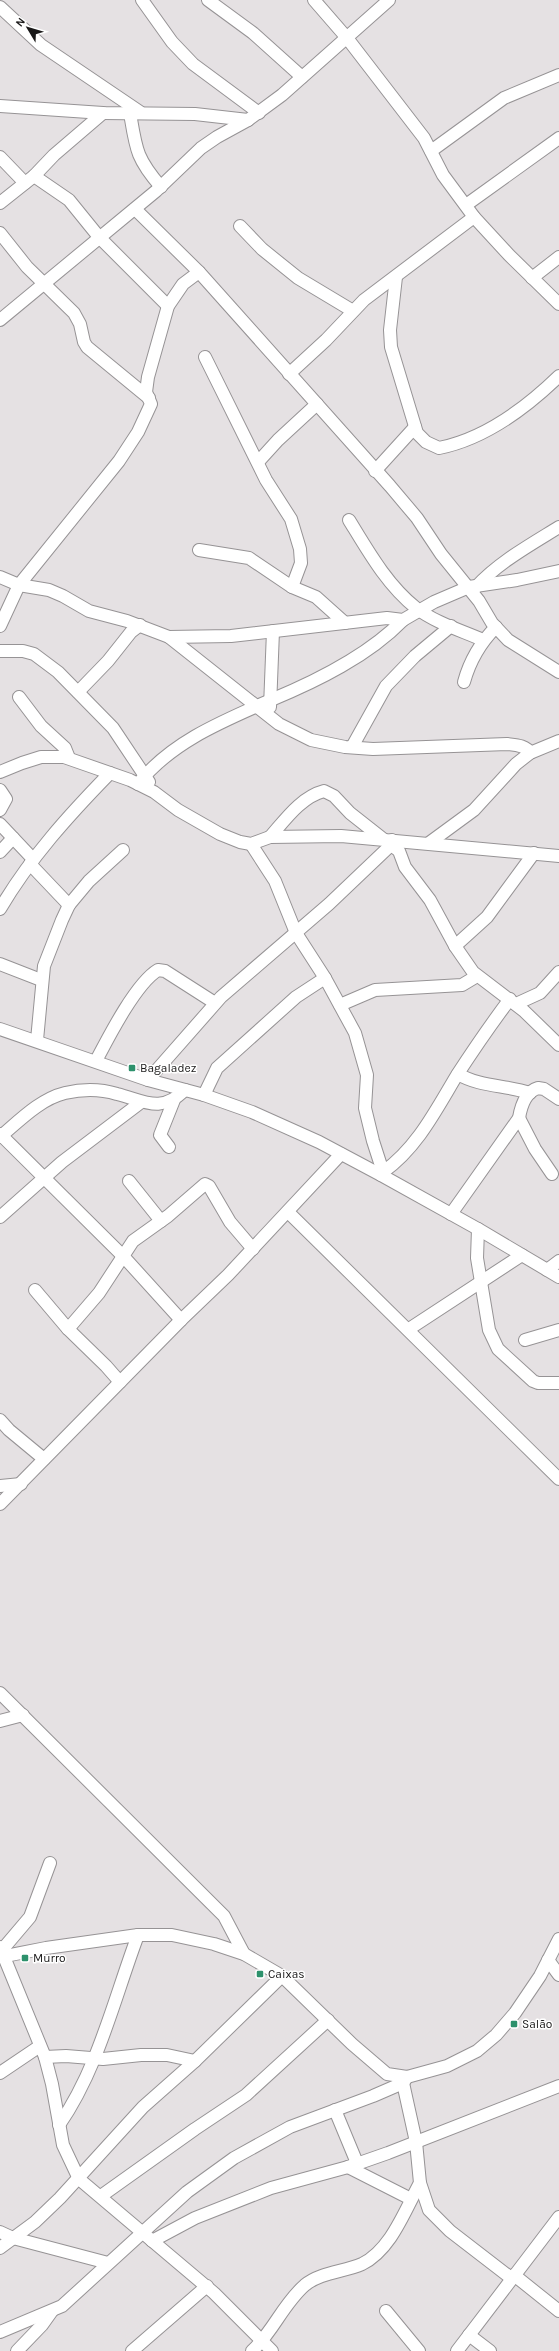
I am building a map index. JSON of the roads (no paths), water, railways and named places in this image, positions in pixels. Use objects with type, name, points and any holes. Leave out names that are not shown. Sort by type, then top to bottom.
[{"type":"street","points":[[142,0],[172,42],[193,64],[259,112]]},
{"type":"street","points":[[208,0],[253,33],[302,77]]},
{"type":"street","points":[[314,0],[347,38],[424,138],[443,175],[474,217],[559,304]]},
{"type":"street","points":[[0,320],[45,285],[99,237],[161,187],[201,148],[259,112],[302,77],[389,0]]},
{"type":"street","points":[[0,7],[41,45],[135,113]]},
{"type":"street","points":[[431,151],[504,98],[559,76]]},
{"type":"street","points":[[0,106],[103,113],[195,114],[248,120]]},
{"type":"street","points":[[0,204],[103,113]]},
{"type":"street","points":[[135,113],[136,150],[144,168],[161,187]]},
{"type":"street","points":[[466,205],[559,138]]},
{"type":"street","points":[[0,157],[29,179],[69,200],[99,237],[168,306]]},
{"type":"street","points":[[134,209],[199,272],[417,518],[441,554],[472,587],[496,627],[513,644],[559,672]]},
{"type":"street","points":[[288,374],[326,340],[364,300],[474,217]]},
{"type":"street","points":[[240,226],[262,249],[298,278],[353,311]]},
{"type":"street","points":[[0,233],[27,267],[74,313],[80,324],[84,342],[87,347],[149,398]]},
{"type":"street","points":[[532,278],[559,257]]},
{"type":"street","points":[[0,626],[19,585],[120,461],[146,418],[150,404],[146,392],[148,377],[168,306],[183,284],[199,272]]},
{"type":"street","points":[[396,277],[390,330],[391,347],[417,433],[426,442],[439,448],[467,440],[485,431],[515,411],[559,376]]},
{"type":"street","points":[[205,358],[266,480],[291,519],[298,543],[301,564],[292,587]]},
{"type":"street","points":[[258,462],[278,440],[317,404]]},
{"type":"street","points":[[375,471],[415,427]]},
{"type":"street","points":[[349,520],[373,559],[402,595],[420,610],[483,640]]},
{"type":"street","points":[[142,779],[191,738],[270,701],[346,662],[390,633],[403,620],[420,610],[472,587],[508,560],[559,527]]},
{"type":"street","points":[[199,550],[249,558],[292,587],[316,597],[345,623]]},
{"type":"street","points":[[472,587],[559,571]]},
{"type":"street","points":[[0,577],[19,585],[49,590],[89,611],[140,625],[169,637],[269,716],[290,730],[311,740],[352,747],[401,749],[507,744],[519,746],[530,753]]},
{"type":"street","points":[[169,637],[230,636],[387,618],[403,620]]},
{"type":"street","points":[[78,692],[108,661],[131,632],[140,625]]},
{"type":"street","points":[[352,747],[386,686],[415,656],[451,626]]},
{"type":"street","points":[[464,682],[468,668],[483,640],[496,627]]},
{"type":"street","points":[[269,716],[273,632]]},
{"type":"street","points":[[0,651],[23,651],[38,656],[58,672],[113,728],[142,779],[154,792],[178,810],[220,834],[240,842],[251,844],[270,837],[341,836],[559,856]]},
{"type":"street","points":[[19,697],[41,726],[65,748],[69,758]]},
{"type":"street","points":[[429,843],[474,810],[506,773],[530,753],[559,741]]},
{"type":"street","points":[[0,772],[41,757],[69,758],[110,773],[142,779]]},
{"type":"street","points":[[0,909],[16,882],[32,861],[110,773]]},
{"type":"street","points":[[0,790],[6,800],[0,810]]},
{"type":"street","points":[[270,837],[314,793],[324,791],[334,796],[350,813],[399,850],[405,868],[430,900],[455,946],[477,976],[513,1001],[559,1045]]},
{"type":"street","points":[[0,824],[69,905]]},
{"type":"street","points":[[0,852],[13,838]]},
{"type":"street","points":[[148,1080],[215,1003],[329,904],[389,841]]},
{"type":"street","points":[[251,844],[275,880],[296,933],[325,978],[340,1005],[362,1052],[367,1074],[365,1108],[382,1174]]},
{"type":"street","points":[[37,1040],[41,980],[44,966],[69,905],[89,881],[123,850]]},
{"type":"street","points":[[455,946],[487,918],[534,853]]},
{"type":"street","points":[[0,964],[41,980]]},
{"type":"street","points":[[96,1061],[133,996],[147,978],[158,970],[165,971],[215,1003]]},
{"type":"street","points":[[382,1174],[404,1154],[423,1131],[458,1074],[513,1001],[540,993],[559,972]]},
{"type":"street","points":[[340,1005],[375,990],[462,985],[477,976]]},
{"type":"street","points":[[204,1094],[217,1068],[296,997],[325,978]]},
{"type":"street","points":[[0,1029],[37,1040],[148,1080],[204,1094],[252,1112],[382,1174],[559,1277]]},
{"type":"street","points":[[458,1074],[470,1081],[510,1087],[530,1093]]},
{"type":"street","points":[[451,1214],[519,1118],[521,1106],[530,1093],[538,1088],[544,1089],[559,1099]]},
{"type":"street","points":[[174,1100],[163,1104],[140,1103],[117,1094],[102,1091],[85,1090],[65,1093],[35,1109],[1,1136],[123,1256],[181,1320]]},
{"type":"street","points":[[169,1147],[160,1135],[174,1100],[184,1090]]},
{"type":"street","points":[[0,1217],[44,1178],[140,1103]]},
{"type":"street","points":[[519,1118],[535,1148],[552,1174]]},
{"type":"street","points":[[0,1504],[253,1249],[341,1154]]},
{"type":"street","points":[[129,1181],[161,1221]]},
{"type":"street","points":[[68,1329],[99,1293],[123,1256],[138,1237],[161,1221],[205,1184],[209,1186],[230,1222],[253,1249]]},
{"type":"street","points":[[288,1212],[409,1329],[559,1479]]},
{"type":"street","points":[[478,1229],[477,1258],[480,1283],[490,1330],[498,1349],[538,1384],[559,1384]]},
{"type":"street","points":[[409,1329],[522,1255]]},
{"type":"street","points":[[547,1270],[559,1261]]},
{"type":"street","points":[[35,1290],[68,1329],[101,1360],[120,1382]]},
{"type":"street","points":[[526,1340],[559,1330]]},
{"type":"street","points":[[0,1420],[9,1430],[44,1459]]},
{"type":"street","points":[[0,1486],[21,1484]]},
{"type":"street","points":[[0,1693],[224,1916],[244,1954]]},
{"type":"street","points":[[0,1721],[23,1715]]},
{"type":"street","points":[[1,1953],[30,1917],[50,1863]]},
{"type":"street","points":[[59,2126],[76,2100],[94,2058],[138,1935]]},
{"type":"street","points":[[1,1953],[138,1935],[172,1935],[189,1937],[244,1954],[282,1976],[388,2074],[405,2080]]},
{"type":"street","points":[[0,2332],[62,2306],[187,2192],[234,2158],[290,2127],[335,2110],[405,2080],[447,2066],[477,2051],[496,2035],[515,2013],[548,1960],[559,1939]]},
{"type":"street","points":[[1,1953],[45,2057],[52,2084],[63,2145],[79,2179],[207,2286],[272,2351]]},
{"type":"street","points":[[548,1960],[559,1974]]},
{"type":"street","points":[[0,2248],[34,2222],[79,2179],[143,2107],[195,2061],[282,1976]]},
{"type":"street","points":[[101,2196],[195,2128],[246,2096],[328,2020]]},
{"type":"street","points":[[0,2073],[40,2046]]},
{"type":"street","points":[[45,2057],[66,2056],[94,2058],[160,2055],[195,2061]]},
{"type":"street","points":[[405,2080],[416,2142],[420,2184],[429,2210],[437,2220],[559,2310]]},
{"type":"street","points":[[152,2241],[195,2218],[271,2188],[352,2165],[416,2142],[559,2086]]},
{"type":"street","points":[[335,2110],[352,2165],[411,2199]]},
{"type":"street","points":[[252,2351],[263,2341],[295,2295],[306,2284],[315,2279],[362,2264],[373,2257],[396,2226],[420,2184]]},
{"type":"street","points":[[457,2351],[512,2276],[559,2216]]},
{"type":"street","points":[[0,2232],[13,2238],[108,2263]]},
{"type":"street","points":[[132,2351],[207,2286]]},
{"type":"street","points":[[17,2351],[42,2325],[52,2311]]},
{"type":"street","points":[[386,2311],[419,2351]]},
{"type":"street","points":[[469,2335],[490,2351]]},
{"type":"place","name":"Bagaladez","points":[[132,1068]]},
{"type":"place","name":"Murro","points":[[25,1958]]},
{"type":"place","name":"Caixas","points":[[260,1974]]},
{"type":"place","name":"Salão","points":[[514,2024]]}]
